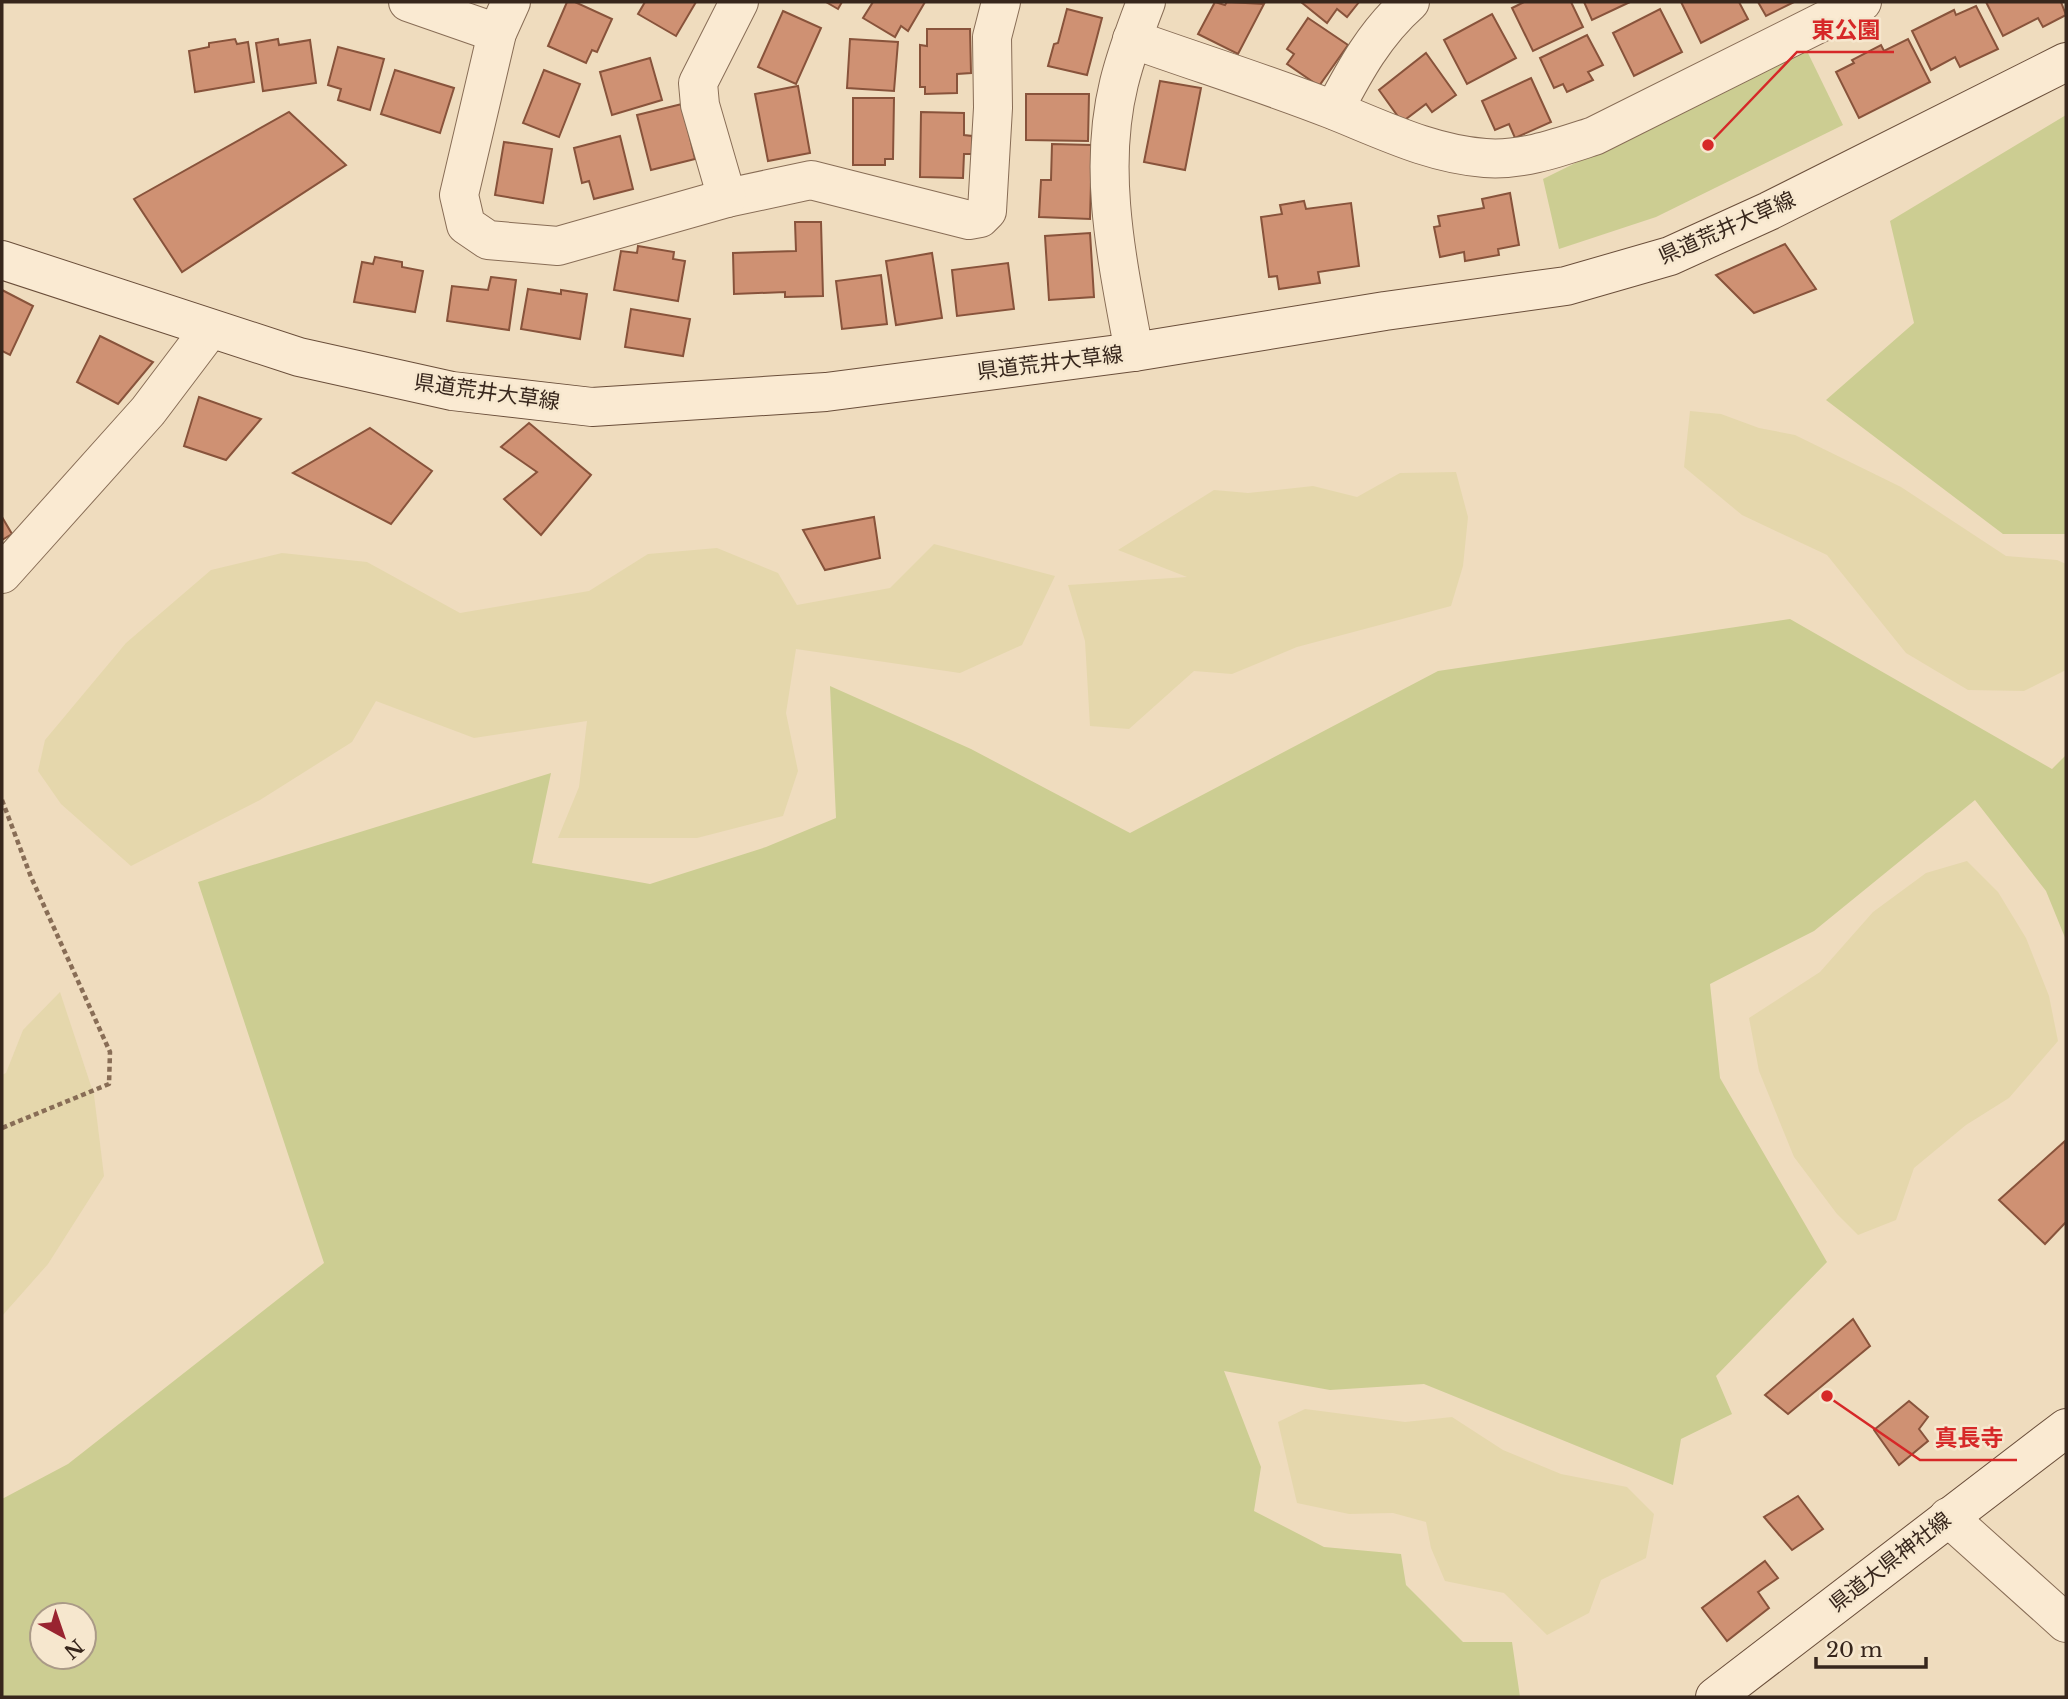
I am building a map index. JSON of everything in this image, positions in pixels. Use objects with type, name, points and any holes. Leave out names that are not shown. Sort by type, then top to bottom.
[{"type":"street","points":[[408,2],[504,17],[459,195],[466,225],[488,240],[558,246],[727,198],[811,180],[969,220],[980,218],[987,211],[993,108],[992,37],[1001,2]]},
{"type":"street","points":[[727,198],[700,105],[698,83],[738,2]]},
{"type":"street","points":[[1134,352],[1113,235],[1110,170],[1119,85],[1146,2]]},
{"type":"street","points":[[1334,110],[1359,60],[1391,19],[1410,2]]},
{"type":"street","points":[[1132,39],[1334,110],[1377,130],[1462,155],[1488,159],[1533,153],[1594,136],[1862,2]]},
{"type":"street","name":"県道荒井大草線","points":[[2,260],[299,357],[452,390],[592,407],[826,392],[1134,352],[1385,311],[1566,286],[1670,257],[1769,211],[2066,62]]},
{"type":"street","points":[[2,574],[148,411],[210,329]]},
{"type":"street","name":"県道大県神社線","points":[[1715,1697],[2066,1428]]},
{"type":"street","points":[[1948,1517],[2066,1623]]},
{"type":"path","points":[[2,800],[31,877],[110,1052],[109,1084],[2,1128]]},
{"type":"shaded area","points":[[1690,411],[1721,414],[1759,428],[1795,435],[1901,487],[2006,556],[2057,560],[2066,564],[2066,670],[2024,691],[1968,690],[1906,653],[1827,555],[1742,515],[1684,467]]},
{"type":"shaded area","points":[[1456,472],[1468,517],[1463,566],[1451,606],[1297,647],[1232,674],[1194,671],[1129,729],[1090,726],[1085,641],[1068,585],[1187,577],[1118,550],[1214,490],[1248,493],[1313,486],[1357,497],[1400,473]]},
{"type":"shaded area","points":[[934,544],[1055,576],[1022,645],[960,673],[796,649],[786,713],[798,771],[783,816],[697,838],[558,838],[579,787],[587,721],[474,738],[376,701],[352,742],[260,800],[131,866],[61,804],[38,771],[45,740],[126,643],[211,570],[282,553],[367,562],[460,613],[589,591],[648,554],[717,548],[778,573],[797,605],[890,588]]},
{"type":"shaded area","points":[[1967,861],[1998,892],[2026,938],[2049,996],[2058,1041],[2009,1098],[1966,1125],[1914,1168],[1896,1220],[1858,1235],[1837,1214],[1794,1157],[1759,1071],[1749,1018],[1820,972],[1873,912],[1926,873]]},
{"type":"shaded area","points":[[60,992],[94,1095],[104,1176],[48,1264],[2,1316],[2,1075],[6,1073],[23,1030]]},
{"type":"shaded area","points":[[1305,1409],[1405,1422],[1452,1417],[1503,1450],[1561,1474],[1627,1487],[1654,1514],[1646,1558],[1601,1580],[1589,1613],[1547,1635],[1504,1593],[1445,1581],[1431,1548],[1426,1522],[1393,1513],[1349,1514],[1297,1503],[1278,1422]]},
{"type":"green space","points":[[1806,49],[1843,125],[1656,217],[1559,249],[1543,179]]},
{"type":"green space","points":[[2066,115],[2066,534],[2003,534],[1826,400],[1914,323],[1890,221]]},
{"type":"green space","points":[[1790,619],[2052,769],[2066,755],[2066,940],[2046,891],[1975,800],[1814,931],[1710,984],[1720,1078],[1827,1262],[1716,1376],[1732,1414],[1681,1439],[1673,1485],[1424,1384],[1330,1390],[1224,1371],[1261,1467],[1254,1511],[1324,1547],[1401,1554],[1406,1585],[1463,1642],[1512,1642],[1520,1697],[2,1697],[2,1499],[68,1464],[324,1263],[198,882],[551,773],[532,863],[650,884],[766,847],[836,818],[830,686],[971,749],[1130,833],[1438,671]]},
{"type":"building","points":[[567,2],[575,2],[612,19],[597,52],[592,50],[586,63],[548,46]]},
{"type":"building","points":[[645,2],[696,2],[676,36],[638,14]]},
{"type":"building","points":[[826,2],[842,2],[838,9]]},
{"type":"building","points":[[873,2],[925,2],[908,31],[901,26],[895,37],[863,18]]},
{"type":"building","points":[[1215,2],[1225,5],[1227,2],[1264,4],[1238,54],[1198,34]]},
{"type":"building","points":[[1301,2],[1359,2],[1347,17],[1337,9],[1327,23]]},
{"type":"building","points":[[1524,2],[1571,2],[1583,27],[1533,51],[1512,8]]},
{"type":"building","points":[[1584,2],[1630,2],[1592,20]]},
{"type":"building","points":[[1681,2],[1739,2],[1748,19],[1701,43]]},
{"type":"building","points":[[1758,2],[1794,2],[1766,16]]},
{"type":"building","points":[[1986,2],[2061,2],[2066,15],[2043,27],[2038,18],[2003,36]]},
{"type":"building","points":[[1976,6],[1998,49],[1960,67],[1955,57],[1931,70],[1912,31],[1954,10],[1956,15]]},
{"type":"building","points":[[1067,9],[1102,18],[1087,75],[1048,66],[1054,44],[1058,43]]},
{"type":"building","points":[[1660,9],[1682,52],[1634,76],[1613,33]]},
{"type":"building","points":[[783,11],[821,28],[796,84],[758,67]]},
{"type":"building","points":[[1492,14],[1516,58],[1467,84],[1444,40]]},
{"type":"building","points":[[1308,18],[1348,45],[1319,86],[1287,64],[1294,54],[1287,49]]},
{"type":"building","points":[[927,29],[970,29],[971,73],[957,74],[957,93],[925,94],[925,87],[920,87],[920,45],[927,46]]},
{"type":"building","points":[[1587,35],[1603,65],[1588,72],[1593,80],[1567,92],[1563,84],[1554,88],[1540,58]]},
{"type":"building","points":[[235,39],[237,44],[248,42],[254,82],[195,92],[189,51],[209,47],[209,43]]},
{"type":"building","points":[[278,39],[279,45],[310,40],[316,83],[263,91],[256,43]]},
{"type":"building","points":[[850,39],[898,42],[894,91],[847,88]]},
{"type":"building","points":[[1908,39],[1930,82],[1859,118],[1836,72],[1881,45],[1884,51]]},
{"type":"building","points":[[338,47],[384,59],[370,110],[338,100],[341,89],[328,85]]},
{"type":"building","points":[[1426,53],[1456,95],[1432,112],[1426,104],[1402,122],[1379,90]]},
{"type":"building","points":[[650,58],[662,100],[612,115],[600,72]]},
{"type":"building","points":[[395,70],[454,88],[440,133],[381,114]]},
{"type":"building","points":[[544,70],[580,84],[559,137],[523,123]]},
{"type":"building","points":[[1531,78],[1551,122],[1515,138],[1509,124],[1495,130],[1482,101]]},
{"type":"building","points":[[1160,81],[1201,88],[1185,170],[1144,162]]},
{"type":"building","points":[[798,86],[810,153],[768,161],[755,94]]},
{"type":"building","points":[[1026,94],[1089,94],[1088,141],[1026,140]]},
{"type":"building","points":[[853,98],[894,98],[893,159],[885,159],[885,165],[853,165]]},
{"type":"building","points":[[682,104],[695,159],[651,170],[637,115]]},
{"type":"building","points":[[289,112],[346,165],[182,272],[134,199]]},
{"type":"building","points":[[921,112],[964,113],[964,135],[972,136],[972,154],[964,154],[963,178],[920,177]]},
{"type":"building","points":[[620,136],[633,189],[594,199],[589,181],[582,183],[574,148]]},
{"type":"building","points":[[504,142],[552,149],[543,203],[495,195]]},
{"type":"building","points":[[1052,144],[1092,145],[1090,219],[1039,217],[1041,180],[1051,180]]},
{"type":"building","points":[[1510,193],[1519,245],[1498,249],[1499,255],[1465,261],[1464,252],[1440,257],[1434,227],[1440,226],[1438,216],[1484,208],[1482,199]]},
{"type":"building","points":[[1304,201],[1306,209],[1351,203],[1359,266],[1318,272],[1320,283],[1279,289],[1277,276],[1269,277],[1261,217],[1282,214],[1280,205]]},
{"type":"building","points":[[795,222],[821,222],[823,296],[785,297],[785,292],[734,294],[733,253],[796,251]]},
{"type":"building","points":[[1090,233],[1094,297],[1049,300],[1045,236]]},
{"type":"building","points":[[1785,244],[1816,289],[1754,313],[1716,275]]},
{"type":"building","points":[[638,246],[674,252],[673,259],[685,261],[678,301],[614,290],[621,251],[637,253]]},
{"type":"building","points":[[932,253],[942,318],[896,325],[886,261]]},
{"type":"building","points":[[375,257],[402,262],[402,267],[423,271],[415,312],[354,302],[362,262],[373,264]]},
{"type":"building","points":[[1008,263],[1014,309],[957,316],[952,270]]},
{"type":"building","points":[[881,275],[887,324],[842,329],[836,281]]},
{"type":"building","points":[[491,277],[516,280],[509,330],[447,321],[452,286],[488,290]]},
{"type":"building","points":[[528,289],[561,294],[561,290],[587,294],[580,339],[521,329]]},
{"type":"building","points":[[2,290],[33,306],[10,355],[2,351]]},
{"type":"building","points":[[631,309],[690,319],[683,356],[625,347]]},
{"type":"building","points":[[100,336],[153,362],[118,404],[77,382]]},
{"type":"building","points":[[199,397],[261,419],[226,460],[184,446]]},
{"type":"building","points":[[529,423],[591,475],[541,535],[504,499],[537,472],[501,447]]},
{"type":"building","points":[[370,428],[432,471],[391,524],[293,473]]},
{"type":"building","points":[[2,517],[12,534],[2,540]]},
{"type":"building","points":[[874,517],[880,558],[825,570],[803,530]]},
{"type":"building","points":[[2065,1141],[2066,1222],[2045,1244],[1999,1200]]},
{"type":"building","points":[[1853,1319],[1870,1346],[1788,1414],[1765,1395]]},
{"type":"building","points":[[1909,1401],[1928,1417],[1919,1429],[1928,1441],[1899,1465],[1874,1430]]},
{"type":"building","points":[[1798,1496],[1823,1529],[1792,1550],[1764,1517]]},
{"type":"building","points":[[1765,1561],[1778,1578],[1758,1592],[1769,1608],[1727,1641],[1702,1608]]},
{"type":"place","name":"東公園","points":[[1708,145]]},
{"type":"place","name":"真長寺","points":[[1827,1396]]}]
